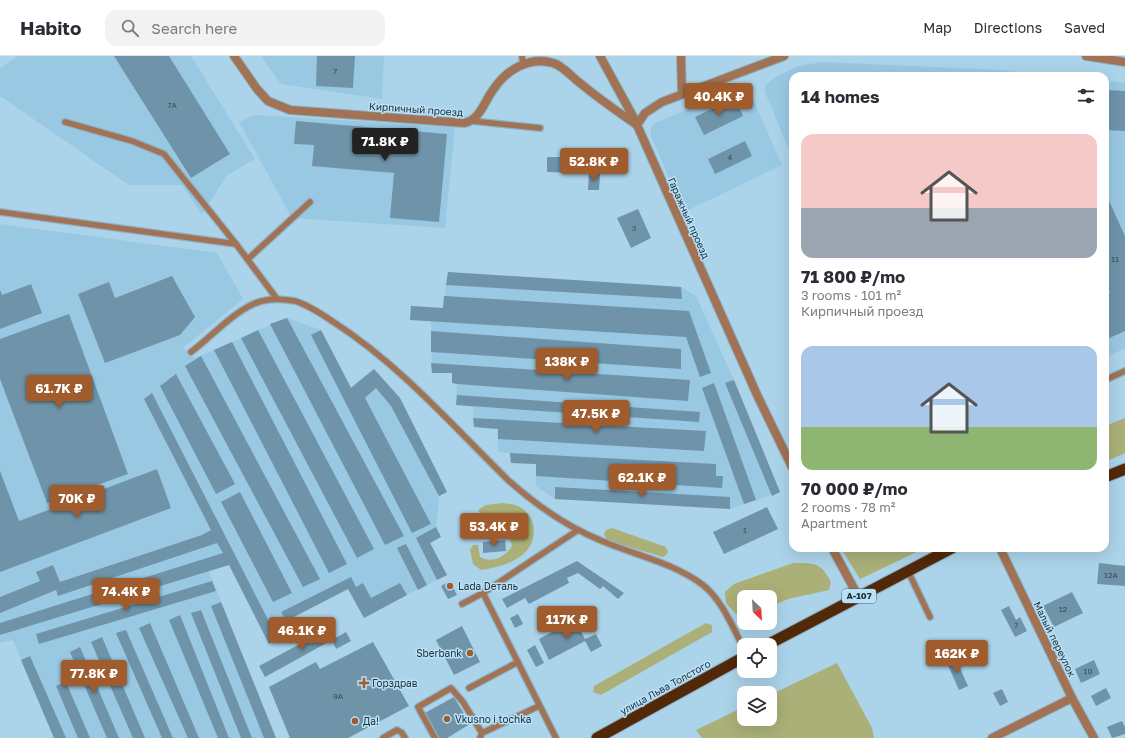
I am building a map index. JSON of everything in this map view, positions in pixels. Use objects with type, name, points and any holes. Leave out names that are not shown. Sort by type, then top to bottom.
[{"type":"highway","points":[[1109,475],[1125,469]]},
{"type":"highway","name":"А-107","points":[[777,640],[944,552]]},
{"type":"highway","name":"улица Льва Толстого","points":[[597,738],[737,661]]},
{"type":"street","name":"Кирпичный проезд","points":[[234,56],[257,90],[268,101],[290,110],[464,122],[472,121],[494,89],[522,60],[554,63],[637,125]]},
{"type":"street","name":"Гаражный проезд","points":[[600,56],[637,125],[758,397],[789,461]]},
{"type":"street","points":[[681,56],[682,94]]},
{"type":"street","points":[[637,125],[645,113],[662,102],[784,56]]},
{"type":"street","points":[[1086,56],[1125,62]]},
{"type":"street","points":[[834,552],[858,596]]},
{"type":"street","name":"Малый переулок","points":[[1002,552],[1072,698],[1094,738]]},
{"type":"street","points":[[992,738],[1072,698]]},
{"type":"lane","points":[[472,121],[540,128]]},
{"type":"lane","points":[[65,122],[132,141],[164,154],[248,259],[277,299]]},
{"type":"lane","points":[[248,259],[310,202]]},
{"type":"lane","points":[[0,212],[236,244]]},
{"type":"lane","points":[[191,352],[241,312],[260,301],[277,299],[296,301],[317,311],[347,330],[388,361],[528,498],[578,530],[686,574],[704,586],[726,615],[738,638]]},
{"type":"lane","points":[[1109,378],[1125,371]]},
{"type":"lane","points":[[462,604],[483,593],[578,530]]},
{"type":"lane","points":[[908,571],[930,617]]},
{"type":"lane","points":[[483,593],[556,738]]},
{"type":"lane","points":[[469,688],[518,662]]},
{"type":"lane","points":[[435,738],[418,707],[451,688],[463,702],[481,736],[540,706]]},
{"type":"lane","points":[[383,738],[397,730],[402,733],[405,738]]},
{"type":"shaded area","points":[[18,56],[191,56],[255,159],[226,176],[202,215],[182,185],[129,185],[0,96],[0,68]]},
{"type":"shaded area","points":[[261,56],[384,56],[382,99],[281,84]]},
{"type":"shaded area","points":[[823,62],[1019,72],[789,72],[789,150],[765,92],[765,86],[775,77],[799,66]]},
{"type":"shaded area","points":[[1109,81],[1125,83],[1125,348],[1109,356]]},
{"type":"shaded area","points":[[732,91],[746,92],[752,97],[782,165],[684,212],[651,136],[651,127],[655,123]]},
{"type":"shaded area","points":[[255,115],[455,127],[445,228],[292,218],[239,122]]},
{"type":"shaded area","points":[[0,224],[217,253],[243,299],[183,348],[195,358],[287,318],[321,330],[351,387],[374,369],[400,398],[447,492],[439,496],[436,527],[441,537],[430,543],[447,575],[407,595],[400,583],[357,606],[348,589],[286,621],[292,632],[269,644],[229,565],[209,571],[276,738],[54,738],[13,640],[0,643]]},
{"type":"shaded area","points":[[448,272],[681,287],[696,296],[734,380],[780,492],[730,509],[555,499],[536,486],[536,464],[511,463],[510,453],[498,452],[497,429],[474,427],[473,407],[456,405],[457,384],[452,383],[452,373],[432,373],[431,321],[410,320],[411,306],[443,308]]},
{"type":"green space","points":[[1125,418],[1125,453],[1109,460],[1109,424]]},
{"type":"green space","points":[[503,503],[513,504],[525,510],[533,522],[534,529],[531,543],[528,550],[513,561],[498,567],[481,570],[473,564],[470,550],[473,545],[478,545],[480,557],[489,560],[502,556],[512,546],[507,527],[500,519],[483,519],[478,510],[486,505]]},
{"type":"green space","points":[[612,528],[666,547],[668,552],[663,557],[607,540],[604,534],[606,530]]},
{"type":"green space","points":[[843,552],[917,552],[860,579]]},
{"type":"green space","points":[[793,563],[806,563],[820,567],[831,582],[829,590],[788,599],[777,604],[777,590],[737,590],[737,614],[726,603],[725,592],[734,584]]},
{"type":"green space","points":[[706,623],[712,625],[712,632],[601,695],[593,692],[594,686]]},
{"type":"green space","points":[[837,663],[872,728],[874,738],[702,738],[696,730],[737,710],[737,726],[777,726],[777,692]]},
{"type":"building","points":[[114,56],[169,56],[230,154],[191,178]]},
{"type":"building","points":[[317,56],[355,56],[353,88],[316,86]]},
{"type":"building","points":[[1109,90],[1125,91],[1125,131],[1109,130]]},
{"type":"building","points":[[735,98],[743,116],[704,135],[695,117]]},
{"type":"building","points":[[296,121],[447,134],[439,222],[390,218],[394,173],[312,166],[314,145],[294,144]]},
{"type":"building","points":[[745,141],[752,156],[715,174],[708,159]]},
{"type":"building","points":[[547,157],[584,157],[584,173],[547,172]]},
{"type":"building","points":[[589,174],[600,174],[599,190],[588,190]]},
{"type":"building","points":[[1109,201],[1125,236],[1125,331],[1109,338]]},
{"type":"building","points":[[638,209],[651,238],[631,248],[617,218]]},
{"type":"building","points":[[448,272],[681,287],[682,299],[446,285]]},
{"type":"building","points":[[172,276],[195,317],[180,335],[105,363],[78,294],[109,282],[115,298]]},
{"type":"building","points":[[31,284],[42,313],[0,329],[0,290],[2,295]]},
{"type":"building","points":[[444,296],[689,311],[711,373],[700,377],[686,337],[410,320],[411,306],[443,308]]},
{"type":"building","points":[[69,314],[128,474],[47,503],[0,379],[0,339]]},
{"type":"building","points":[[287,318],[404,536],[385,545],[270,324]]},
{"type":"building","points":[[258,330],[374,549],[357,558],[241,338]]},
{"type":"building","points":[[321,330],[351,388],[374,369],[400,398],[447,492],[439,496],[391,406],[376,388],[365,398],[431,524],[412,533],[311,335]]},
{"type":"building","points":[[431,331],[681,349],[681,369],[431,352]]},
{"type":"building","points":[[232,342],[347,564],[329,573],[214,350]]},
{"type":"building","points":[[201,356],[320,579],[303,587],[185,366]]},
{"type":"building","points":[[431,363],[690,380],[688,401],[457,384],[452,383],[452,373],[432,373]]},
{"type":"building","points":[[176,374],[235,484],[216,494],[160,386]]},
{"type":"building","points":[[734,380],[780,492],[772,496],[725,383]]},
{"type":"building","points":[[714,383],[756,500],[744,504],[702,388]]},
{"type":"building","points":[[152,393],[278,639],[269,644],[229,565],[0,635],[0,623],[223,553],[217,543],[58,596],[56,590],[0,613],[0,597],[40,581],[36,572],[53,565],[60,582],[202,535],[211,530],[144,399]]},
{"type":"building","points":[[457,395],[700,412],[699,422],[456,405]]},
{"type":"building","points":[[473,418],[706,431],[704,451],[498,439],[498,429],[474,427]]},
{"type":"building","points":[[510,453],[716,464],[716,476],[723,476],[722,488],[536,476],[536,464],[511,463]]},
{"type":"building","points":[[157,469],[171,508],[0,572],[0,471],[19,521]]},
{"type":"building","points":[[555,487],[730,497],[730,509],[555,499]]},
{"type":"building","points":[[240,492],[292,593],[273,602],[221,502]]},
{"type":"building","points":[[767,507],[778,529],[724,554],[713,532]]},
{"type":"building","points":[[436,527],[441,537],[430,543],[447,575],[437,580],[416,538]]},
{"type":"building","points":[[505,540],[506,551],[483,553],[483,542]]},
{"type":"building","points":[[406,544],[427,585],[418,590],[397,548]]},
{"type":"building","points":[[577,561],[624,593],[618,599],[603,586],[600,589],[578,573],[567,578],[569,583],[529,604],[525,598],[507,608],[502,599]]},
{"type":"building","points":[[1099,563],[1125,566],[1125,586],[1097,584]]},
{"type":"building","points":[[351,577],[356,587],[363,583],[371,598],[400,583],[407,595],[364,618],[348,589],[286,621],[281,612]]},
{"type":"building","points":[[212,581],[216,591],[39,644],[36,634]]},
{"type":"building","points":[[450,581],[457,595],[448,599],[441,586]]},
{"type":"building","points":[[1072,592],[1083,613],[1054,627],[1043,606]]},
{"type":"building","points":[[221,602],[276,738],[264,738],[211,606]]},
{"type":"building","points":[[1009,606],[1016,620],[1020,617],[1027,631],[1015,637],[1001,610]]},
{"type":"building","points":[[201,610],[252,738],[241,738],[191,613]]},
{"type":"building","points":[[518,614],[523,624],[515,628],[510,618]]},
{"type":"building","points":[[180,615],[229,738],[218,738],[169,620]]},
{"type":"building","points":[[575,620],[585,639],[596,634],[602,646],[591,652],[585,641],[549,660],[539,639]]},
{"type":"building","points":[[150,623],[199,738],[188,738],[139,628]]},
{"type":"building","points":[[462,626],[480,662],[454,675],[436,640]]},
{"type":"building","points":[[126,630],[173,738],[162,738],[116,633]]},
{"type":"building","points":[[326,630],[332,640],[265,677],[259,666]]},
{"type":"building","points":[[346,632],[351,641],[336,649],[332,640]]},
{"type":"building","points":[[102,637],[145,738],[133,738],[91,642]]},
{"type":"building","points":[[373,642],[409,706],[348,738],[290,738],[269,687],[316,662],[320,669]]},
{"type":"building","points":[[535,645],[544,663],[536,667],[527,650]]},
{"type":"building","points":[[80,647],[119,738],[107,738],[70,652]]},
{"type":"building","points":[[30,656],[66,738],[54,738],[21,660]]},
{"type":"building","points":[[955,657],[968,686],[959,690],[946,661]]},
{"type":"building","points":[[1094,660],[1100,674],[1081,683],[1075,669]]},
{"type":"building","points":[[66,682],[90,738],[78,738],[56,686]]},
{"type":"building","points":[[1106,688],[1111,698],[1096,706],[1091,696]]},
{"type":"building","points":[[1002,689],[1008,702],[1000,706],[993,693]]},
{"type":"building","name":"Vkusno i tochka","points":[[454,697],[470,724],[447,738],[437,738],[423,714]]},
{"type":"building","points":[[1122,721],[1125,727],[1125,734],[1112,738],[1107,727]]},
{"type":"place","name":"Lada Dеталь","points":[[450,586]]},
{"type":"place","name":"Sberbank","points":[[470,653]]},
{"type":"place","name":"Горздрав","points":[[364,683]]},
{"type":"place","name":"Vkusno i tochka","points":[[447,719]]},
{"type":"place","name":"Да!","points":[[355,721]]}]
